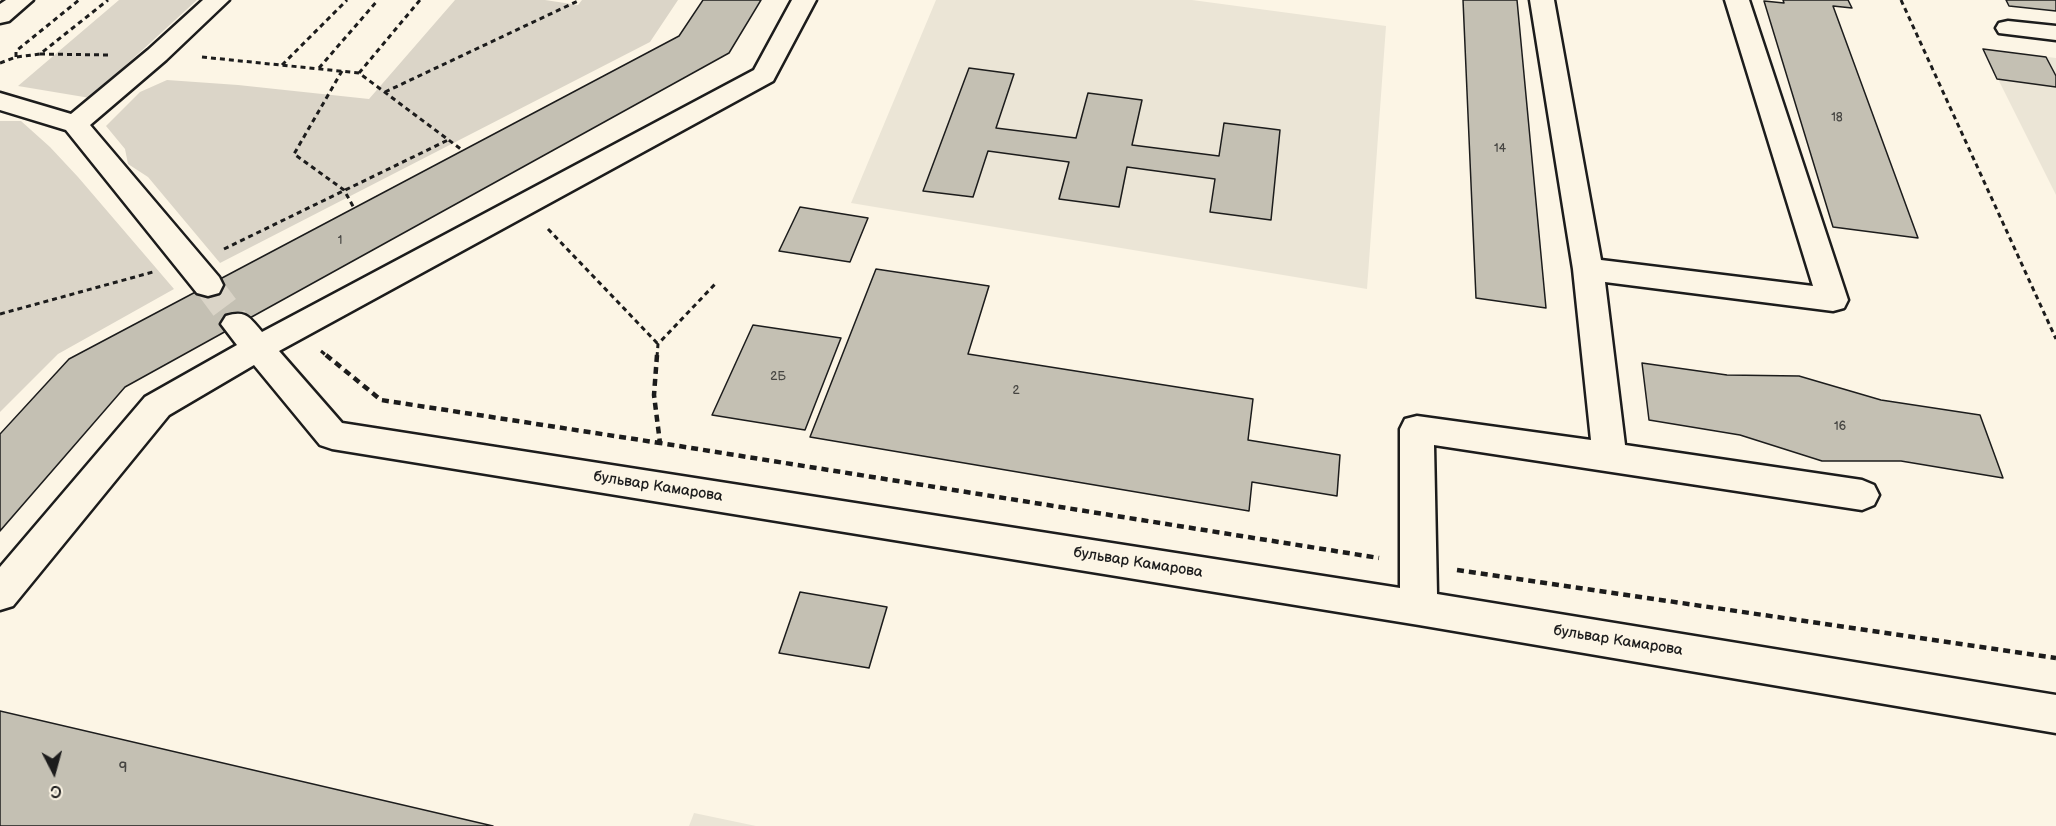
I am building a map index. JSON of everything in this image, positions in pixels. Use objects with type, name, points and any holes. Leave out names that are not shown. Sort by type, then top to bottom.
[{"type":"street","points":[[0,16],[21,0]]},
{"type":"street","points":[[75,124],[217,0]]},
{"type":"street","points":[[0,594],[157,406],[248,336],[309,321],[764,75],[804,0]]},
{"type":"street","points":[[1542,0],[1588,269],[1610,457]]},
{"type":"street","points":[[1588,269],[1833,300],[1737,0]]},
{"type":"street","points":[[2008,28],[2056,33]]},
{"type":"street","points":[[0,101],[75,124],[208,285]]},
{"type":"street","name":"бульвар Камарова","points":[[248,336],[332,435],[1419,608],[2056,714]]},
{"type":"street","points":[[1419,608],[1417,429],[1862,495]]},
{"type":"path","points":[[16,57],[16,51],[79,0]]},
{"type":"path","points":[[40,54],[108,0]]},
{"type":"path","points":[[282,65],[348,0]]},
{"type":"path","points":[[319,68],[378,0]]},
{"type":"path","points":[[359,73],[420,0]]},
{"type":"path","points":[[385,92],[580,0]]},
{"type":"path","points":[[1901,0],[2056,339]]},
{"type":"path","points":[[0,63],[16,57],[40,54],[156,55],[359,73],[462,150]]},
{"type":"path","points":[[342,71],[294,154],[344,190],[354,208]]},
{"type":"path","points":[[0,314],[211,255],[448,140]]},
{"type":"path","points":[[525,204],[658,344]]},
{"type":"path","points":[[660,443],[654,395],[658,344],[717,282]]},
{"type":"path","points":[[309,321],[322,352],[381,399],[1419,565],[2056,658]]},
{"type":"shaded area","points":[[119,0],[197,0],[90,98],[18,86]]},
{"type":"shaded area","points":[[455,0],[545,0],[578,5],[582,0],[678,0],[650,42],[220,263],[148,177],[128,164],[125,149],[106,126],[140,92],[167,80],[369,99]]},
{"type":"shaded area","points":[[936,0],[1192,0],[1386,26],[1367,289],[851,203]]},
{"type":"shaded area","points":[[1983,49],[2056,58],[2056,195]]},
{"type":"shaded area","points":[[0,121],[21,121],[50,147],[174,289],[58,354],[0,412]]},
{"type":"shaded area","points":[[694,813],[756,826],[689,826]]},
{"type":"building","points":[[703,0],[761,0],[729,53],[125,387],[0,531],[0,434],[69,359],[679,36]]},
{"type":"building","points":[[1463,0],[1517,0],[1546,308],[1476,298]]},
{"type":"building","points":[[1783,0],[1848,0],[1852,8],[1833,6],[1918,238],[1833,227],[1764,1],[1784,3]]},
{"type":"building","points":[[2006,0],[2056,0],[2056,11],[2009,6]]},
{"type":"building","points":[[1983,49],[2046,57],[2056,76],[2056,87],[1997,79]]},
{"type":"building","points":[[969,68],[1014,74],[996,128],[1076,138],[1088,93],[1142,100],[1132,145],[1219,156],[1224,123],[1280,130],[1271,220],[1210,212],[1215,179],[1127,167],[1119,207],[1059,199],[1069,162],[988,151],[973,197],[923,191]]},
{"type":"building","points":[[800,207],[868,218],[850,262],[779,251]]},
{"type":"building","points":[[876,269],[989,286],[968,354],[1253,399],[1248,440],[1340,455],[1337,496],[1252,482],[1249,511],[810,437]]},
{"type":"building","points":[[753,325],[841,338],[805,430],[712,415]]},
{"type":"building","points":[[1642,363],[1727,375],[1799,376],[1881,400],[1980,415],[2003,478],[1901,461],[1822,461],[1740,435],[1649,420]]},
{"type":"building","points":[[800,592],[887,607],[869,668],[779,653]]},
{"type":"building","points":[[0,711],[493,826],[0,826]]},
{"type":"tunnel","points":[[208,285],[237,324]]}]
